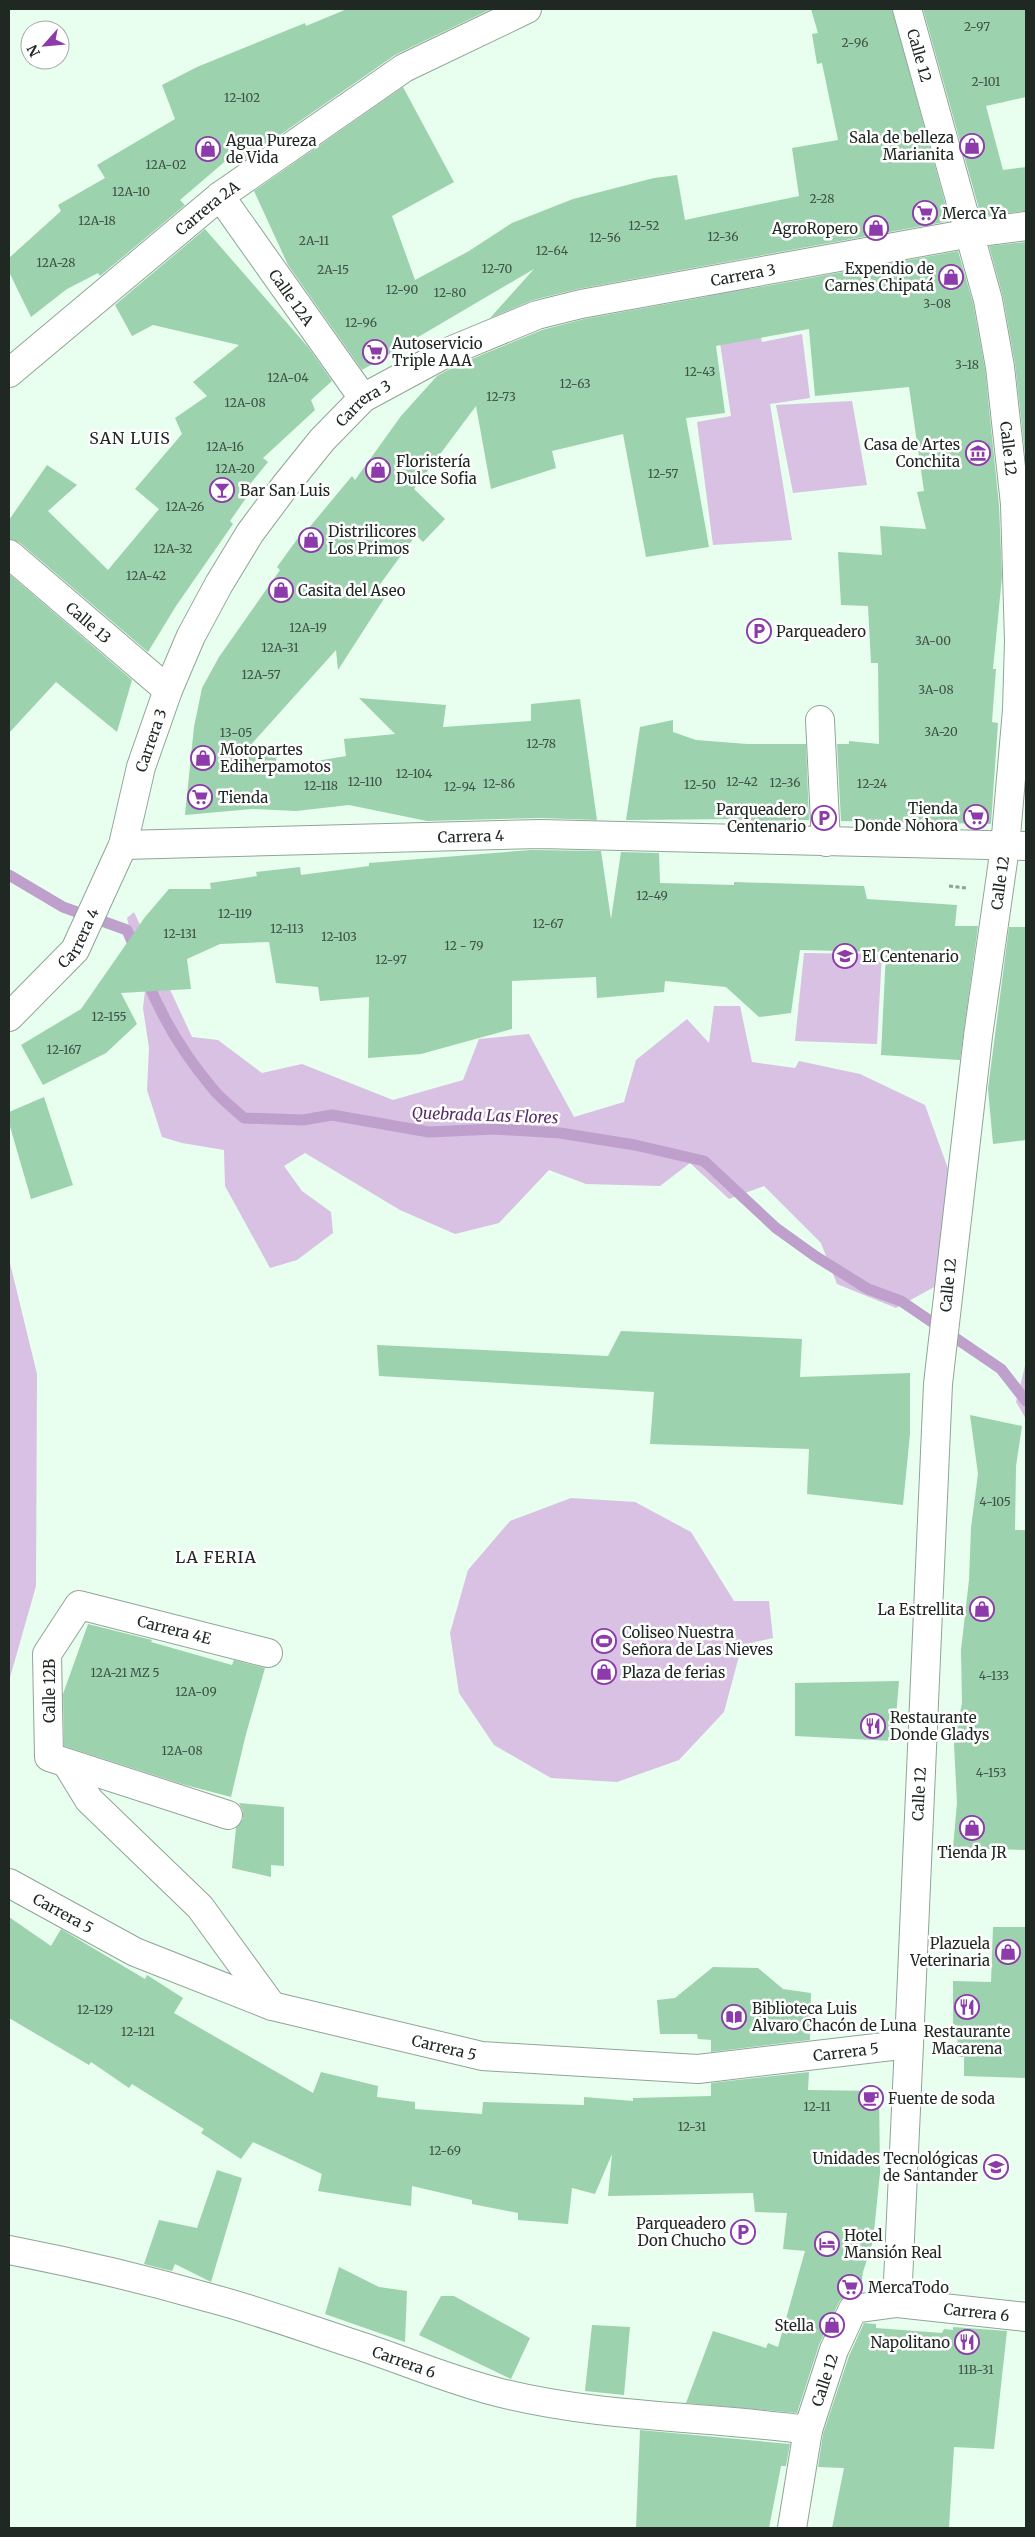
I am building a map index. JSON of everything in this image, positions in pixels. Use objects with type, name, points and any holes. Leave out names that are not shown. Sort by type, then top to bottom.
[{"type":"street","name":"Carrera 2A","points":[[9,374],[220,196],[404,68],[528,9]]},
{"type":"street","name":"Calle 12","points":[[792,2528],[808,2430],[834,2350],[853,2309],[897,2303],[938,1384],[956,1210],[1016,847],[1018,572],[1014,504],[1000,367],[988,300],[907,9]]},
{"type":"street","name":"Calle 12A","points":[[220,196],[363,398]]},
{"type":"street","name":"Carrera 3","points":[[122,846],[141,767],[168,690],[191,636],[219,584],[250,533],[322,440],[363,398],[450,351],[537,315],[581,304],[970,233],[1026,226]]},
{"type":"street","name":"Calle 13","points":[[9,554],[168,690]]},
{"type":"street","points":[[820,720],[826,842]]},
{"type":"street","name":"Carrera 4","points":[[9,1017],[75,950],[122,846],[540,834],[1016,847]]},
{"type":"street","name":"Carrera 4E","points":[[79,1605],[268,1653]]},
{"type":"street","name":"Calle 12B","points":[[58,1760],[47,1654],[79,1605]]},
{"type":"street","points":[[58,1760],[228,1815]]},
{"type":"street","points":[[58,1760],[89,1800],[200,1907],[272,2006]]},
{"type":"street","name":"Carrera 5","points":[[9,1883],[135,1952],[272,2006],[482,2056],[698,2069],[909,2044]]},
{"type":"street","name":"Carrera 6","points":[[9,2250],[64,2261],[211,2298],[367,2348],[435,2374],[501,2393],[569,2406],[744,2421],[808,2430]]},
{"type":"street","name":"Carrera 6","points":[[897,2303],[1026,2317]]},
{"type":"shaded area","points":[[749,288],[762,342],[802,334],[810,398],[770,404],[792,540],[713,545],[697,422],[731,416],[717,323],[710,323],[707,295]]},
{"type":"shaded area","points":[[852,401],[867,485],[793,493],[776,405]]},
{"type":"shaded area","points":[[134,912],[192,1037],[218,1040],[262,1073],[302,1064],[393,1100],[463,1080],[479,1039],[529,1034],[574,1117],[624,1102],[636,1060],[687,1019],[709,1043],[714,1006],[740,1006],[752,1062],[795,1068],[799,1061],[860,1074],[925,1105],[951,1177],[936,1286],[896,1308],[837,1284],[821,1243],[764,1186],[729,1199],[690,1163],[660,1186],[586,1184],[549,1170],[499,1223],[455,1234],[400,1210],[305,1153],[284,1166],[302,1191],[331,1212],[333,1233],[297,1260],[270,1268],[225,1186],[224,1150],[182,1143],[162,1137],[147,1090],[149,1048],[143,1008],[145,991],[127,918]]},
{"type":"shaded area","points":[[804,953],[882,954],[877,1044],[795,1041]]},
{"type":"shaded area","points":[[9,1259],[37,1374],[36,1586],[9,1681]]},
{"type":"shaded area","points":[[1026,1366],[1026,1419],[1016,1402]]},
{"type":"shaded area","name":"Coliseo Nuestra Señora de Las Nieves","points":[[571,1498],[635,1502],[691,1532],[734,1601],[769,1601],[773,1638],[742,1645],[724,1712],[679,1760],[617,1782],[551,1778],[494,1745],[459,1693],[450,1633],[468,1570],[510,1521]]},
{"type":"building","points":[[347,9],[491,9],[395,55],[241,162],[236,152],[180,200],[185,205],[100,276],[98,273],[67,289],[31,317],[9,272],[9,258],[61,211],[58,205],[105,178],[97,165],[175,119],[162,85],[197,67],[305,23],[306,26]]},
{"type":"building","points":[[811,9],[892,9],[950,221],[578,289],[533,300],[490,318],[534,269],[362,370],[288,265],[254,191],[403,87],[454,182],[392,216],[415,280],[469,251],[512,223],[573,199],[654,178],[677,175],[685,220],[799,196],[792,148],[838,140],[822,63],[817,64],[812,34],[818,33]]},
{"type":"building","points":[[923,9],[1026,9],[1026,97],[986,106],[1003,170],[1026,167],[1026,211],[981,216]]},
{"type":"building","points":[[205,229],[308,347],[332,381],[311,400],[315,410],[263,458],[268,462],[247,488],[251,491],[230,521],[233,524],[176,606],[148,652],[19,542],[9,539],[9,520],[47,465],[77,485],[48,511],[108,570],[159,509],[135,489],[182,434],[175,418],[207,396],[193,382],[239,345],[153,325],[132,336],[115,305]]},
{"type":"building","points":[[1026,242],[1026,463],[1015,364],[1003,297],[989,246]]},
{"type":"building","points":[[958,251],[973,303],[985,369],[999,505],[1002,577],[993,669],[996,669],[992,722],[998,723],[991,824],[841,821],[837,744],[849,744],[849,741],[879,744],[878,663],[871,663],[868,606],[841,605],[838,552],[882,555],[880,526],[926,529],[917,492],[924,491],[909,387],[815,396],[809,329],[716,346],[725,413],[686,418],[709,547],[646,557],[623,434],[552,451],[556,468],[491,489],[476,406],[414,489],[445,519],[423,542],[416,535],[378,587],[387,594],[338,670],[336,650],[247,749],[278,746],[275,768],[346,756],[344,739],[395,734],[359,698],[446,705],[443,727],[531,721],[531,704],[580,699],[597,820],[540,818],[427,821],[349,805],[296,811],[252,809],[185,815],[194,727],[202,688],[219,657],[280,570],[277,567],[306,527],[308,529],[352,476],[355,480],[401,416],[437,376],[457,365],[542,330],[584,319]]},
{"type":"building","points":[[9,574],[132,680],[117,732],[56,682],[9,733]]},
{"type":"building","points":[[673,720],[673,732],[696,740],[747,744],[806,744],[809,820],[762,821],[762,823],[736,819],[626,820],[640,727]]},
{"type":"building","points":[[531,850],[601,851],[611,919],[621,852],[659,853],[660,883],[734,885],[734,882],[864,886],[867,899],[957,905],[955,926],[978,926],[960,1060],[881,1055],[886,952],[800,950],[791,1013],[759,1017],[726,987],[665,981],[664,992],[597,998],[596,977],[512,981],[512,1029],[421,1054],[368,1058],[369,997],[320,1001],[318,987],[276,983],[269,942],[220,944],[187,959],[191,989],[121,993],[137,1024],[106,1053],[43,1085],[21,1045],[81,1009],[145,917],[169,889],[211,889],[210,883],[257,876],[256,872],[300,867],[301,875],[369,866],[369,863]]},
{"type":"building","points":[[1009,927],[1026,927],[1026,1140],[993,1144],[988,1089]]},
{"type":"building","points":[[44,1097],[73,1185],[31,1199],[9,1123],[9,1112]]},
{"type":"building","points":[[621,1331],[802,1339],[800,1377],[910,1373],[910,1434],[903,1505],[807,1494],[809,1449],[650,1444],[654,1392],[379,1376],[377,1345],[608,1356]]},
{"type":"building","points":[[970,1415],[1022,1426],[1016,1466],[1015,1530],[1026,1530],[1026,1850],[953,1848],[957,1803],[954,1744],[962,1703],[961,1650],[969,1580],[971,1528],[978,1474]]},
{"type":"building","points":[[88,1624],[152,1640],[151,1642],[232,1665],[234,1660],[265,1668],[246,1734],[231,1797],[182,1784],[64,1746],[63,1694]]},
{"type":"building","points":[[899,1681],[894,1741],[795,1736],[795,1683]]},
{"type":"building","points":[[239,1803],[284,1807],[284,1866],[271,1865],[271,1877],[232,1868],[236,1828],[243,1819],[243,1811]]},
{"type":"building","points":[[9,1917],[51,1946],[61,1929],[145,1979],[147,1975],[183,1998],[174,2013],[313,2093],[321,2072],[378,2086],[377,2097],[415,2102],[415,2109],[482,2114],[483,2102],[584,2105],[584,2097],[633,2101],[633,2098],[711,2096],[711,2083],[809,2072],[808,2090],[879,2091],[880,2173],[873,2241],[863,2272],[860,2292],[844,2296],[839,2302],[819,2345],[797,2413],[686,2403],[713,2331],[766,2348],[768,2343],[778,2347],[805,2251],[783,2249],[787,2213],[755,2212],[753,2193],[608,2196],[612,2154],[595,2194],[572,2188],[568,2224],[518,2220],[518,2213],[472,2204],[472,2200],[412,2186],[411,2206],[318,2191],[322,2174],[253,2142],[241,2159],[201,2133],[204,2129],[132,2084],[129,2088],[91,2062],[89,2065],[9,2018]]},
{"type":"building","points":[[993,1927],[1026,1927],[1026,2078],[964,2076],[964,2057],[958,2057],[957,2025],[953,2026],[953,1981],[991,1982]]},
{"type":"building","name":"Biblioteca Luis Alvaro Chacón de Luna","points":[[713,1967],[758,1968],[783,1989],[811,1993],[810,2040],[711,2052],[711,2040],[698,2039],[697,2034],[660,2034],[657,2000],[675,1998]]},
{"type":"building","points":[[217,2170],[242,2178],[211,2282],[175,2264],[172,2271],[144,2264],[159,2220],[197,2228]]},
{"type":"building","points":[[339,2267],[379,2287],[407,2291],[405,2342],[325,2314]]},
{"type":"building","points":[[441,2296],[454,2296],[530,2338],[511,2379],[419,2335]]},
{"type":"building","points":[[864,2323],[876,2324],[876,2328],[942,2333],[944,2329],[953,2330],[953,2327],[1007,2331],[994,2449],[954,2447],[949,2528],[832,2528],[844,2468],[818,2467],[823,2434],[849,2356]]},
{"type":"building","points":[[592,2325],[630,2327],[624,2395],[585,2391]]},
{"type":"building","points":[[640,2430],[790,2444],[786,2466],[781,2466],[769,2528],[636,2528]]},
{"type":"waterway","name":"Quebrada Las Flores","points":[[9,875],[63,907],[127,930],[136,951]]},
{"type":"waterway","name":"Quebrada Las Flores","points":[[146,978],[167,1022],[193,1063],[224,1101],[244,1118],[303,1120],[332,1115],[429,1132],[494,1129],[560,1133],[635,1145],[704,1161],[776,1228],[815,1256],[868,1289],[901,1301],[1001,1369],[1026,1401]]},
{"type":"place","name":"Sala de belleza Marianita","points":[[972,146]]},
{"type":"place","name":"Agua Pureza de Vida","points":[[208,149]]},
{"type":"place","name":"Merca Ya","points":[[925,213]]},
{"type":"place","name":"AgroRopero","points":[[876,228]]},
{"type":"place","name":"Expendio de Carnes Chipatá","points":[[951,277]]},
{"type":"place","name":"Autoservicio Triple AAA","points":[[375,352]]},
{"type":"place","name":"Casa de Artes Conchita","points":[[978,453]]},
{"type":"place","name":"Floristería Dulce Sofia","points":[[378,470]]},
{"type":"place","name":"Bar San Luis","points":[[222,490]]},
{"type":"place","name":"Distrilicores Los Primos","points":[[311,540]]},
{"type":"place","name":"Casita del Aseo","points":[[281,590]]},
{"type":"place","name":"Parqueadero","points":[[759,631]]},
{"type":"place","name":"Motopartes Ediherpamotos","points":[[203,758]]},
{"type":"place","name":"Tienda","points":[[200,797]]},
{"type":"place","name":"Tienda Donde Nohora","points":[[976,817]]},
{"type":"place","name":"Parqueadero Centenario","points":[[824,818]]},
{"type":"place","name":"El Centenario","points":[[845,956]]},
{"type":"place","name":"La Estrellita","points":[[982,1609]]},
{"type":"place","name":"Coliseo Nuestra Señora de Las Nieves","points":[[604,1641]]},
{"type":"place","name":"Plaza de ferias","points":[[604,1672]]},
{"type":"place","name":"Restaurante Donde Gladys","points":[[873,1726]]},
{"type":"place","name":"Tienda JR","points":[[972,1828]]},
{"type":"place","name":"Plazuela Veterinaria","points":[[1008,1952]]},
{"type":"place","name":"Restaurante Macarena","points":[[967,2007]]},
{"type":"place","name":"Biblioteca Luis Alvaro Chacón de Luna","points":[[734,2017]]},
{"type":"place","name":"Fuente de soda","points":[[871,2098]]},
{"type":"place","name":"Unidades Tecnológicas de Santander","points":[[996,2167]]},
{"type":"place","name":"Parqueadero Don Chucho","points":[[743,2232]]},
{"type":"place","name":"Hotel Mansión Real","points":[[827,2244]]},
{"type":"place","name":"MercaTodo","points":[[850,2287]]},
{"type":"place","name":"Stella","points":[[832,2325]]},
{"type":"place","name":"Napolitano","points":[[967,2342]]},
{"type":"district","name":"SAN LUIS","points":[[130,438]]},
{"type":"district","name":"LA FERIA","points":[[216,1557]]}]
